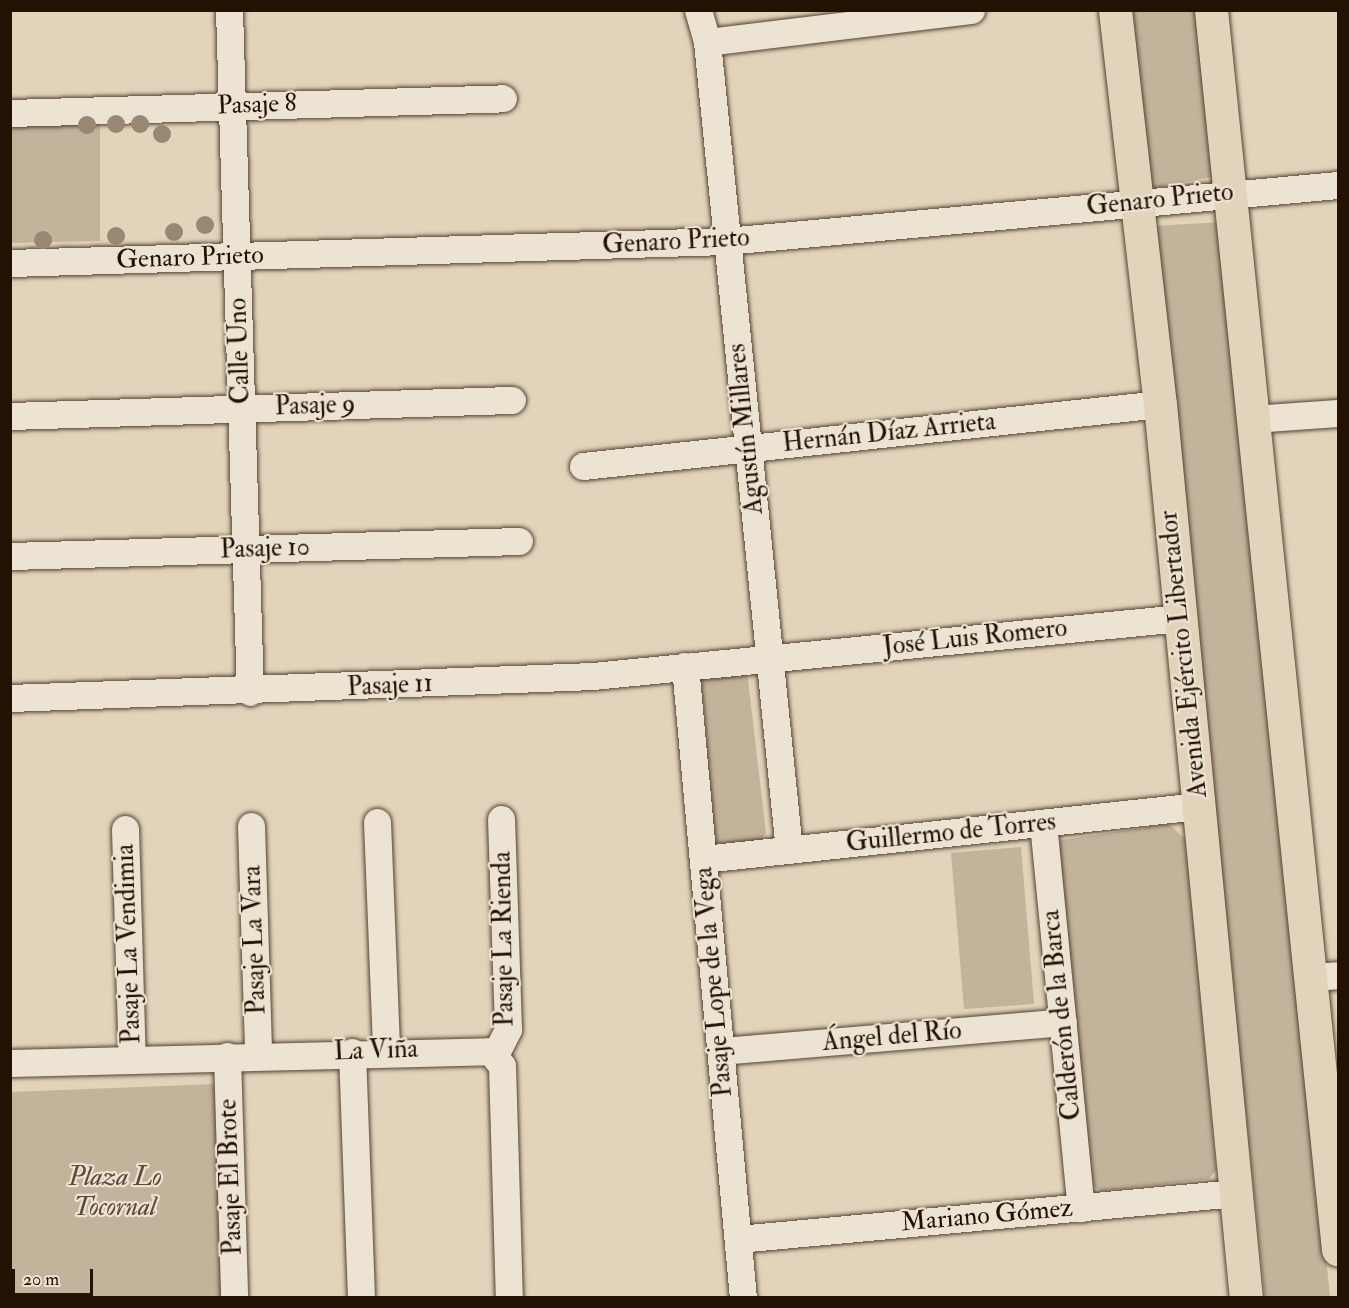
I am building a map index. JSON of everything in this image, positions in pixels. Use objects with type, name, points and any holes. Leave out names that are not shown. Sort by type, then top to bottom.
[{"type":"main road","name":"Avenida Ejército Libertador","points":[[1115,10],[1160,404],[1246,1298]]},
{"type":"main road","points":[[1211,10],[1252,419],[1325,976],[1338,1250]]},
{"type":"street","name":"Calle Uno","points":[[230,10],[250,692]]},
{"type":"street","name":"Agustín Millares","points":[[698,10],[707,42],[789,850]]},
{"type":"street","points":[[707,42],[971,10]]},
{"type":"street","name":"Pasaje 8","points":[[10,112],[503,98]]},
{"type":"street","name":"Genaro Prieto","points":[[10,263],[726,241],[1228,193],[1338,185]]},
{"type":"street","name":"Pasaje 9","points":[[10,416],[512,400]]},
{"type":"street","name":"Hernán Díaz Arrieta","points":[[583,466],[1160,404]]},
{"type":"street","points":[[1252,419],[1338,413]]},
{"type":"street","name":"Pasaje 10","points":[[10,556],[519,541]]},
{"type":"street","name":"José Luis Romero","points":[[769,658],[1180,618]]},
{"type":"street","name":"Pasaje 11","points":[[10,698],[250,692],[574,677],[769,658]]},
{"type":"street","name":"Pasaje Lope de la Vega","points":[[685,666],[743,1298]]},
{"type":"street","name":"Guillermo de Torres","points":[[703,859],[1198,806]]},
{"type":"street","name":"Pasaje La Rienda","points":[[495,1055],[508,1029],[501,819]]},
{"type":"street","points":[[376,822],[386,1051]]},
{"type":"street","name":"Calderón de la Barca","points":[[1044,823],[1081,1208]]},
{"type":"street","name":"Pasaje La Vara","points":[[251,826],[258,1055]]},
{"type":"street","name":"Pasaje La Vendimia","points":[[125,829],[132,1059]]},
{"type":"street","name":"Ángel del Río","points":[[721,1051],[1063,1022]]},
{"type":"street","name":"La Viña","points":[[10,1063],[477,1048],[495,1055]]},
{"type":"street","points":[[352,1052],[361,1298]]},
{"type":"street","points":[[495,1055],[502,1066],[509,1298]]},
{"type":"street","name":"Pasaje El Brote","points":[[227,1056],[234,1298]]},
{"type":"street","name":"Mariano Gómez","points":[[738,1239],[1236,1193]]},
{"type":"green space","points":[[1129,11],[1199,11],[1217,176],[1150,189]]},
{"type":"green space","points":[[100,120],[100,241],[11,243],[10,124]]},
{"type":"green space","points":[[1223,222],[1330,1297],[1265,1297],[1153,226]]},
{"type":"green space","points":[[747,671],[766,833],[760,841],[715,844],[701,676]]},
{"type":"green space","points":[[1169,824],[1186,840],[1216,1170],[1209,1179],[1101,1191],[1088,1183],[1054,852],[1061,840]]},
{"type":"green space","points":[[1021,847],[1034,1004],[964,1009],[951,853]]},
{"type":"green space","name":"Plaza Lo Tocornal","points":[[216,1084],[224,1297],[11,1297],[10,1092]]}]
